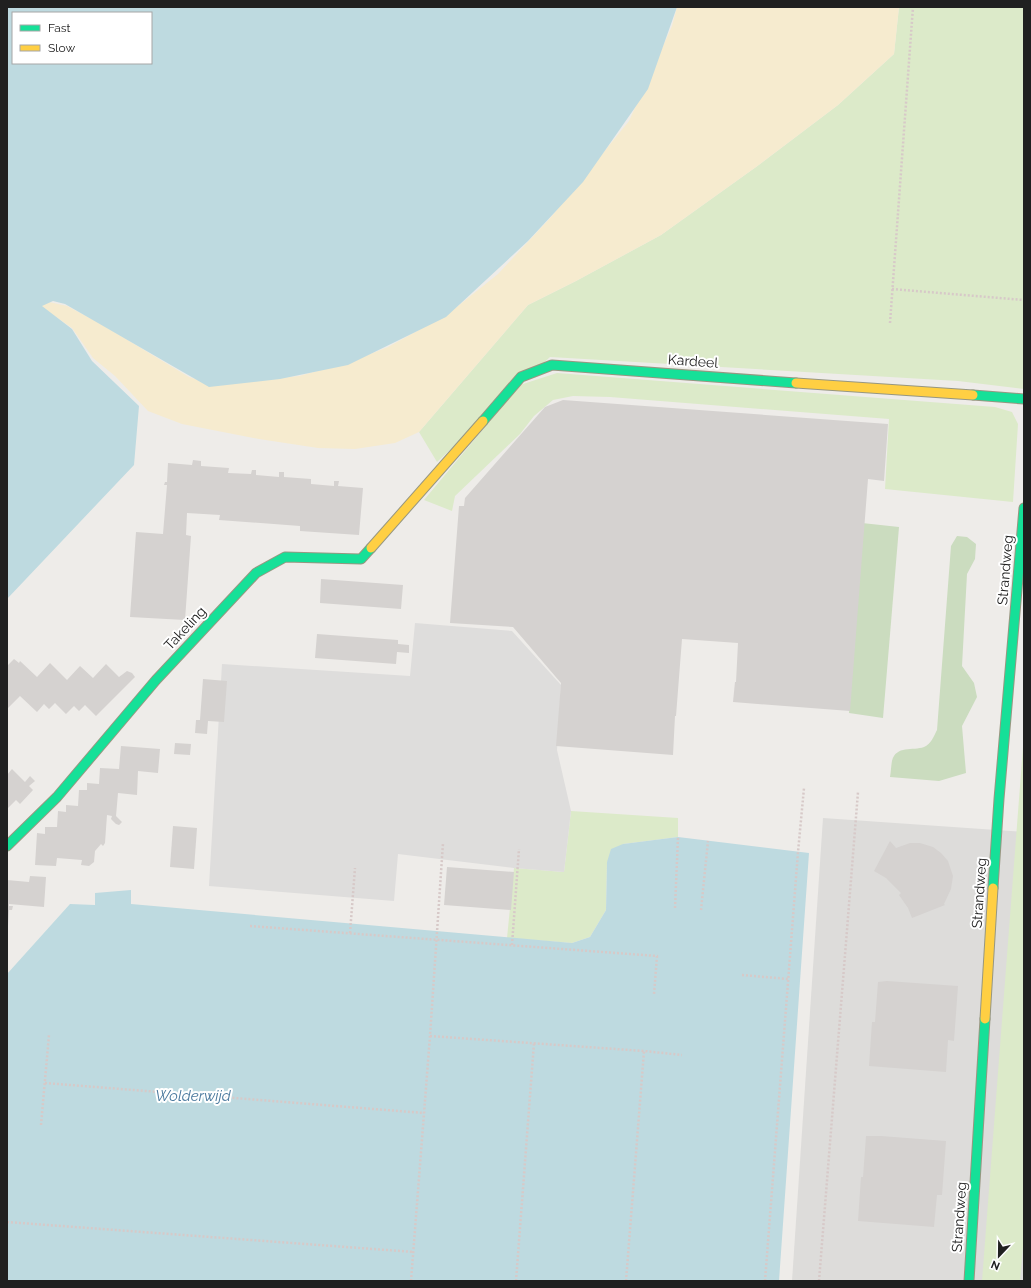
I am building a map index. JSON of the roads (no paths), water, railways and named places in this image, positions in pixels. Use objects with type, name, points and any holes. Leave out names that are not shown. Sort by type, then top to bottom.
[{"type":"street","name":"Kardeel","points":[[416,498],[521,377],[552,365],[1024,399]]},
{"type":"street","name":"Takeling","points":[[7,846],[57,798],[156,680],[256,573],[285,557],[361,559],[416,498]]},
{"type":"street","name":"Strandweg","points":[[969,1281],[999,799],[1024,508]]},
{"type":"water","points":[[7,7],[677,7],[648,89],[583,182],[528,241],[446,317],[348,365],[280,379],[209,387],[65,304],[53,301],[42,306],[72,329],[92,361],[139,406],[134,465],[7,599]]},
{"type":"water","name":"Wolderwijd","points":[[678,837],[809,853],[779,1281],[7,1281],[7,974],[70,904],[95,905],[95,893],[131,890],[131,904],[572,943],[590,937],[606,910],[607,862],[611,849],[623,844]]}]
